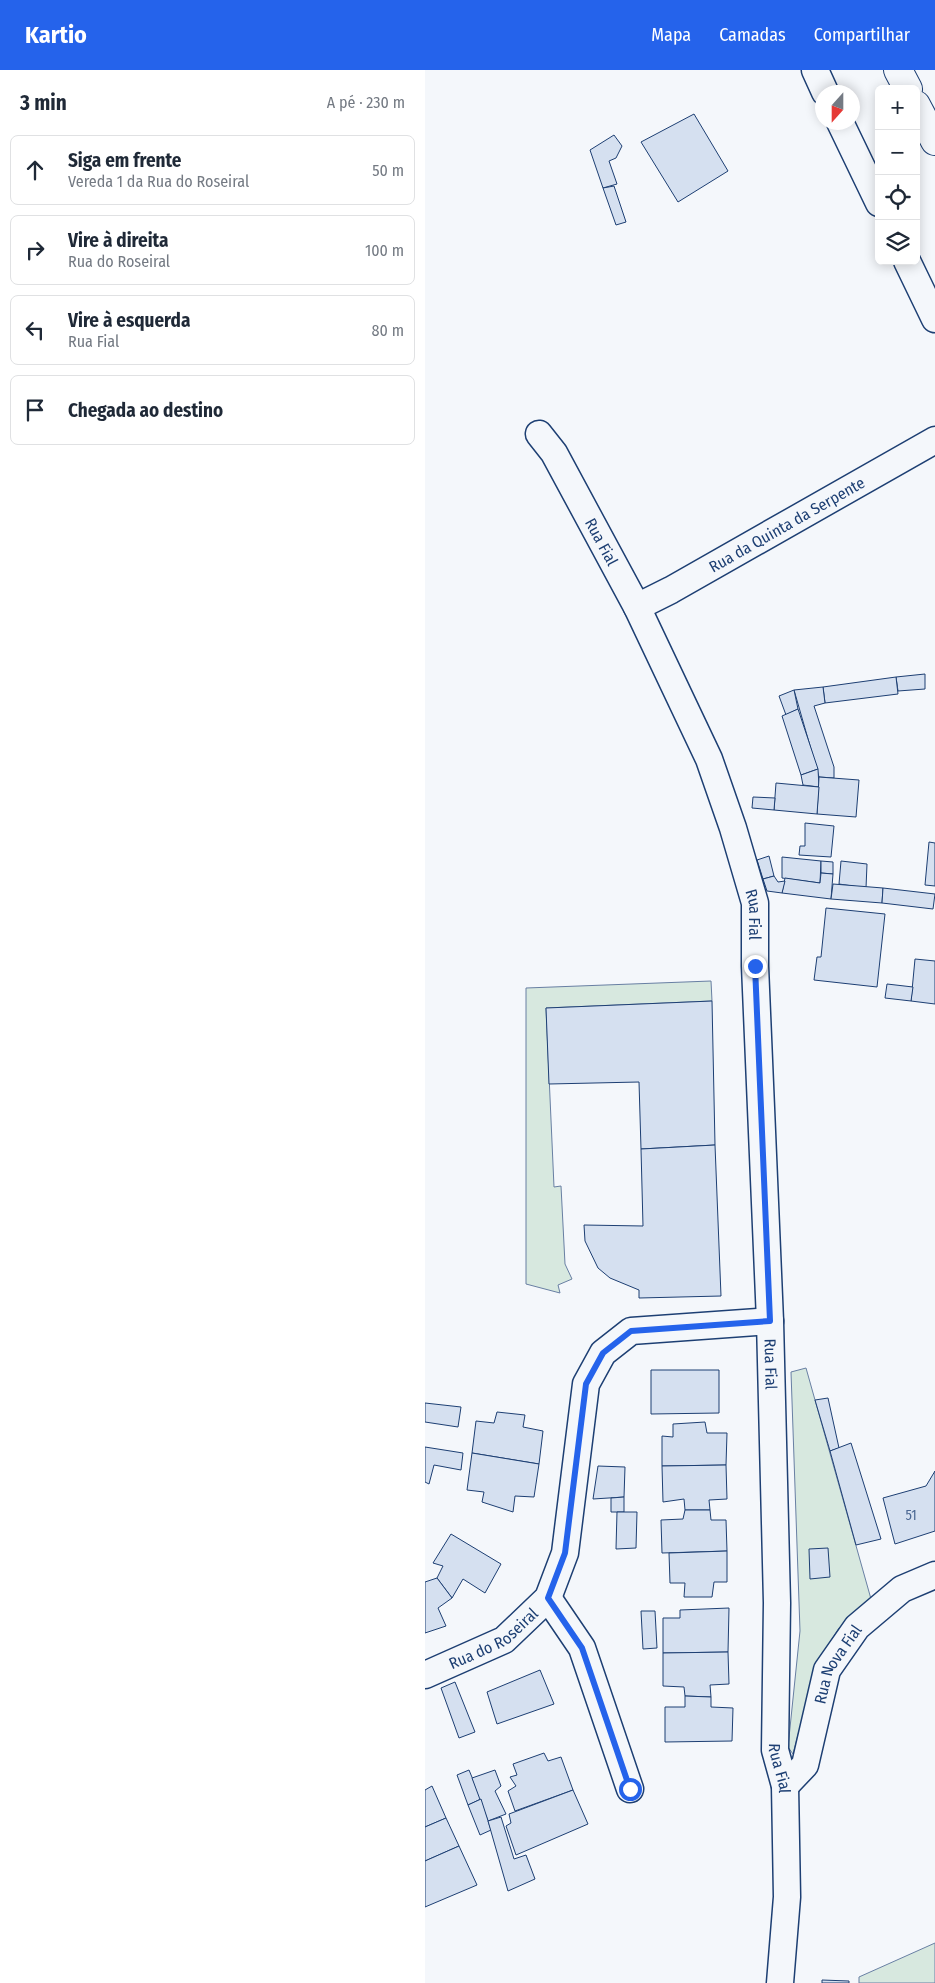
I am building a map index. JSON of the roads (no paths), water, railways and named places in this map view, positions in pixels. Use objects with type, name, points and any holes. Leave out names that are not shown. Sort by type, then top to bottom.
[{"type":"highway","points":[[898,70],[906,85]]},
{"type":"highway","points":[[920,113],[935,141]]},
{"type":"street","points":[[815,70],[822,85]]},
{"type":"street","points":[[844,130],[875,195]]},
{"type":"street","points":[[909,265],[935,319]]},
{"type":"street","name":"Rua Fial","points":[[539,434],[554,453],[637,607],[709,759],[733,828],[755,903],[755,966],[770,1321],[777,1603],[775,1750],[785,1786],[787,1897],[780,1983]]},
{"type":"street","name":"Rua da Quinta da Serpente","points":[[637,607],[671,590],[935,440]]},
{"type":"street","name":"Rua do Roseiral","points":[[425,1675],[504,1640],[548,1598],[565,1553],[586,1384],[603,1353],[631,1331],[770,1321]]},
{"type":"street","name":"Rua Nova Fial","points":[[785,1786],[805,1765],[827,1670],[857,1626],[901,1589],[935,1575]]},
{"type":"street","points":[[548,1598],[582,1648],[630,1789]]}]
